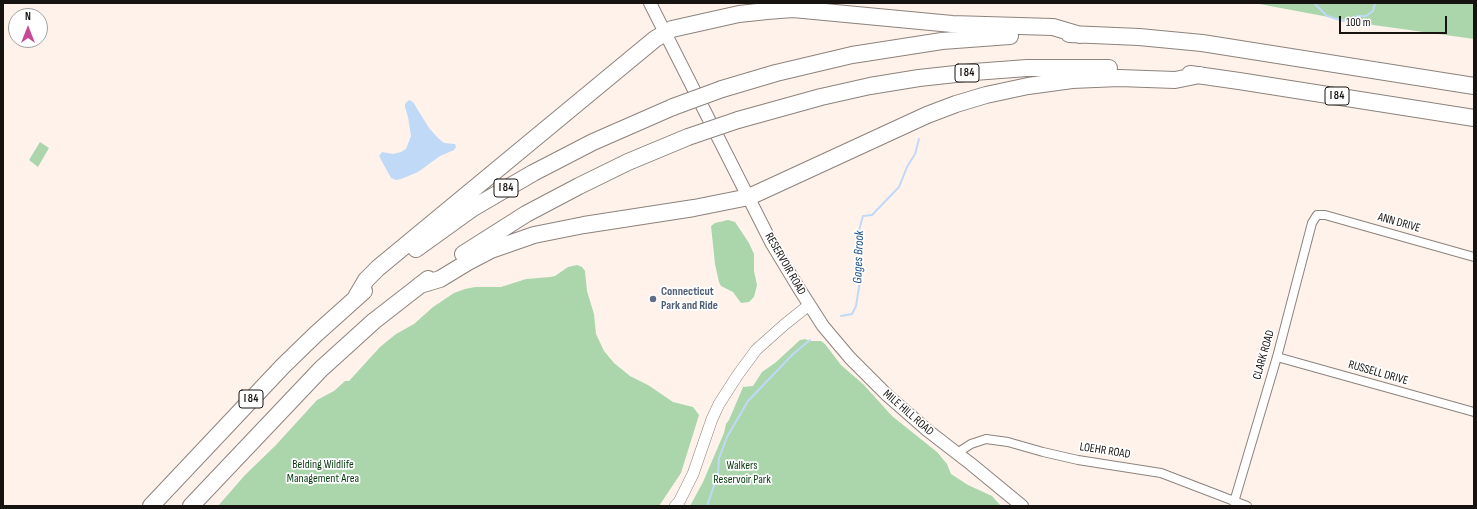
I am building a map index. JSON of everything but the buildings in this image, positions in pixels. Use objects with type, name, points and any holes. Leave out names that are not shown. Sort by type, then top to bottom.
[{"type":"highway","points":[[356,297],[366,280],[378,268],[665,32],[679,27],[739,14],[793,9],[952,24],[1053,27],[1080,34]]},
{"type":"highway","name":"I 84","points":[[151,506],[316,334],[356,297],[428,240],[502,190],[592,142],[673,107],[722,89],[806,65],[878,50],[942,41],[996,36],[1080,34],[1202,43],[1474,86]]},
{"type":"highway","name":"I 84","points":[[191,506],[321,369],[374,321],[420,285],[494,234],[547,202],[628,162],[688,137],[738,120],[797,103],[858,89],[911,80],[974,72],[1040,68],[1099,68],[1200,75],[1474,118]]},
{"type":"highway","points":[[420,285],[440,279],[491,250],[529,237],[584,225],[694,208],[748,197],[927,115],[986,95],[1028,86],[1072,80],[1120,78],[1175,80],[1200,75]]},
{"type":"main road","name":"RESERVOIR ROAD","points":[[650,3],[780,258],[809,305]]},
{"type":"main road","name":"MILE HILL ROAD","points":[[809,305],[840,347],[875,384],[913,418],[1022,506]]},
{"type":"street","name":"ANN DRIVE","points":[[1317,215],[1325,215],[1474,257]]},
{"type":"street","name":"CLARK ROAD","points":[[1234,502],[1277,357],[1312,223],[1317,215]]},
{"type":"street","name":"RESERVOIR ROAD","points":[[675,506],[679,502],[693,474],[712,419],[719,404],[737,376],[756,350],[809,305]]},
{"type":"street","name":"RUSSELL DRIVE","points":[[1277,357],[1474,412]]},
{"type":"street","name":"LOEHR ROAD","points":[[957,453],[971,444],[986,439],[1008,442],[1071,458],[1161,474],[1248,506]]},
{"type":"green space","points":[[1254,3],[1474,3],[1474,39],[1366,24]]},
{"type":"green space","points":[[40,142],[49,148],[38,167],[29,160]]},
{"type":"green space","points":[[728,220],[735,222],[749,243],[754,254],[754,271],[757,285],[754,297],[749,302],[741,303],[733,292],[721,286],[719,282],[715,264],[711,226],[715,223]]},
{"type":"green space","name":"Belding Wildlife Management Area","points":[[577,265],[582,267],[585,271],[587,291],[594,314],[596,334],[604,351],[614,363],[630,376],[648,385],[673,402],[693,407],[699,415],[681,473],[659,506],[218,506],[245,475],[275,446],[317,400],[334,391],[345,381],[349,381],[380,347],[396,334],[414,324],[433,307],[454,293],[465,289],[475,287],[501,287],[526,279],[555,276],[568,267]]},
{"type":"green space","name":"Walkers Reservoir Park","points":[[805,339],[810,341],[821,341],[825,344],[841,365],[863,384],[892,416],[937,452],[947,464],[951,474],[968,485],[992,496],[1001,506],[690,506],[703,482],[724,433],[726,424],[743,387],[753,386],[762,372],[775,363],[800,340]]},
{"type":"water","points":[[409,100],[413,102],[429,128],[438,138],[444,143],[455,144],[456,147],[454,150],[440,156],[418,172],[396,180],[391,178],[379,156],[382,152],[393,154],[406,149],[411,136],[405,107],[405,104]]},
{"type":"waterway","points":[[1314,3],[1327,16],[1343,21],[1358,16],[1366,16],[1373,11],[1375,3]]},
{"type":"waterway","points":[[1393,3],[1409,3]]},
{"type":"waterway","name":"Gages Brook","points":[[841,316],[852,314],[856,306],[860,281],[859,230],[863,216],[872,215],[899,187],[907,167],[915,154],[919,139]]},
{"type":"waterway","name":"Gages Brook","points":[[707,506],[718,474],[719,458],[727,437],[748,401],[793,354],[810,340]]},
{"type":"place","name":"Connecticut Park and Ride","points":[[653,299]]}]
